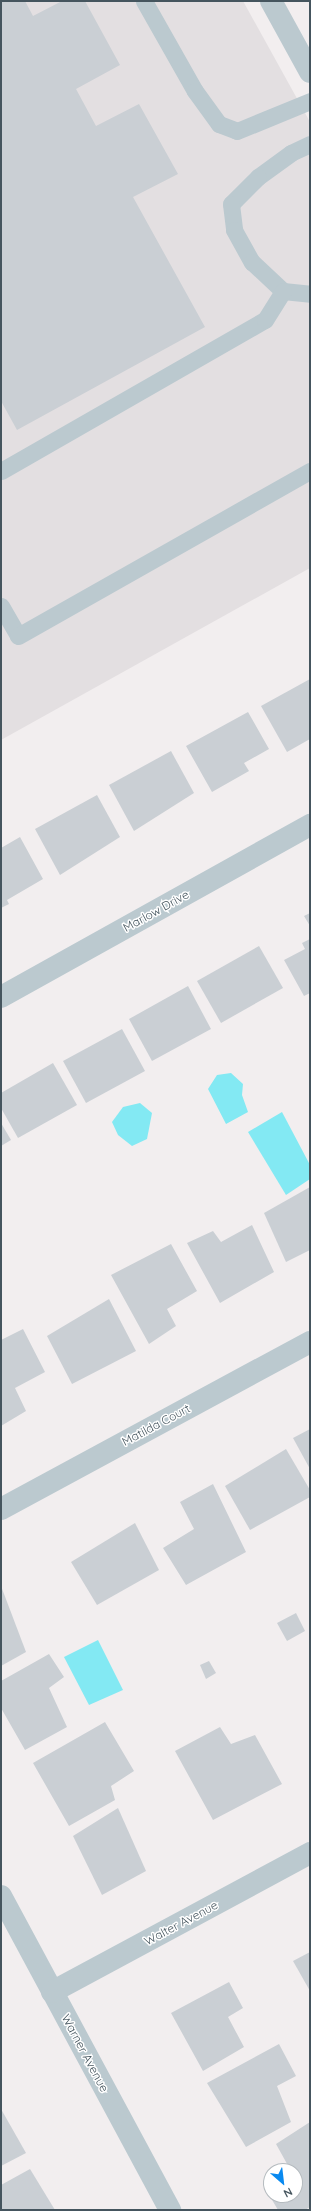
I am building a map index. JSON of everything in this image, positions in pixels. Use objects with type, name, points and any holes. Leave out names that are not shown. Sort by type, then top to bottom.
[{"type":"street","points":[[273,2],[310,72]]},
{"type":"street","name":"Marlow Drive","points":[[1,997],[310,825]]},
{"type":"street","name":"Matilda Court","points":[[1,1509],[310,1342]]},
{"type":"street","name":"Walter Avenue","points":[[52,1992],[310,1853]]},
{"type":"street","name":"Warner Avenue","points":[[1,1896],[170,2210]]},
{"type":"lane","points":[[144,1],[195,91],[219,124],[237,131],[310,101]]},
{"type":"lane","points":[[310,144],[291,153],[258,177],[231,204],[234,230],[252,262],[283,291],[310,294]]},
{"type":"lane","points":[[1,471],[265,320],[283,291]]},
{"type":"lane","points":[[1,606],[18,636],[310,471]]},
{"type":"shaded area","points":[[1,1],[243,1],[310,122],[310,568],[1,740]]},
{"type":"water","points":[[231,1073],[243,1084],[242,1095],[248,1112],[226,1124],[208,1089],[217,1075]]},
{"type":"water","points":[[140,1103],[152,1113],[147,1139],[132,1146],[118,1135],[112,1122],[123,1107]]},
{"type":"water","points":[[282,1112],[310,1165],[310,1179],[286,1195],[248,1132]]},
{"type":"water","points":[[98,1640],[123,1690],[89,1705],[64,1657]]},
{"type":"building","points":[[1,1],[25,1],[33,16],[62,1],[85,1],[120,65],[76,89],[96,126],[139,104],[178,174],[133,197],[205,327],[17,430],[1,401]]},
{"type":"building","points":[[310,679],[310,739],[287,752],[261,706]]},
{"type":"building","points":[[248,712],[269,749],[244,763],[249,771],[212,792],[186,746]]},
{"type":"building","points":[[171,751],[194,793],[134,831],[109,785]]},
{"type":"building","points":[[97,795],[120,837],[60,875],[35,829]]},
{"type":"building","points":[[20,837],[43,879],[7,900],[9,904],[1,908],[1,848]]},
{"type":"building","points":[[310,913],[310,926],[304,916]]},
{"type":"building","points":[[310,939],[310,993],[304,996],[284,960],[305,949],[302,943]]},
{"type":"building","points":[[259,946],[283,988],[221,1023],[197,981]]},
{"type":"building","points":[[188,986],[211,1029],[152,1061],[129,1019]]},
{"type":"building","points":[[122,1029],[145,1071],[86,1103],[63,1061]]},
{"type":"building","points":[[53,1063],[77,1105],[18,1138],[1,1108],[1,1093]]},
{"type":"building","points":[[1,1123],[11,1140],[1,1146]]},
{"type":"building","points":[[310,1187],[310,1250],[286,1262],[264,1213]]},
{"type":"building","points":[[252,1225],[274,1272],[220,1303],[187,1243],[213,1231],[221,1242]]},
{"type":"building","points":[[171,1244],[197,1291],[167,1309],[176,1326],[149,1344],[111,1275]]},
{"type":"building","points":[[109,1299],[136,1351],[72,1384],[47,1336]]},
{"type":"building","points":[[23,1329],[45,1372],[15,1388],[26,1411],[1,1426],[1,1340]]},
{"type":"building","points":[[310,1429],[310,1469],[293,1438]]},
{"type":"building","points":[[286,1449],[310,1490],[310,1497],[250,1530],[225,1486]]},
{"type":"building","points":[[213,1484],[246,1552],[186,1585],[163,1548],[194,1529],[180,1502]]},
{"type":"building","points":[[135,1523],[159,1570],[97,1605],[71,1562]]},
{"type":"building","points":[[1,1586],[26,1652],[1,1666]]},
{"type":"building","points":[[296,1613],[305,1631],[287,1641],[277,1623]]},
{"type":"building","points":[[49,1654],[64,1677],[49,1688],[67,1727],[25,1750],[1,1708],[1,1681]]},
{"type":"building","points":[[209,1661],[216,1673],[206,1679],[200,1665]]},
{"type":"building","points":[[105,1722],[134,1771],[111,1786],[115,1800],[69,1826],[33,1763]]},
{"type":"building","points":[[220,1727],[231,1744],[255,1735],[282,1784],[213,1820],[175,1751]]},
{"type":"building","points":[[118,1808],[146,1871],[102,1895],[73,1836]]},
{"type":"building","points":[[310,1952],[310,1991],[293,1961]]},
{"type":"building","points":[[229,1982],[243,2008],[228,2017],[244,2047],[203,2071],[171,2013]]},
{"type":"building","points":[[279,2044],[296,2076],[277,2086],[291,2122],[246,2147],[207,2083]]},
{"type":"building","points":[[1,2109],[26,2153],[1,2166]]},
{"type":"building","points":[[310,2122],[310,2207],[305,2210],[278,2210],[274,2203],[303,2203],[303,2163],[287,2163],[276,2144]]},
{"type":"building","points":[[30,2169],[55,2210],[1,2210],[1,2185]]}]
